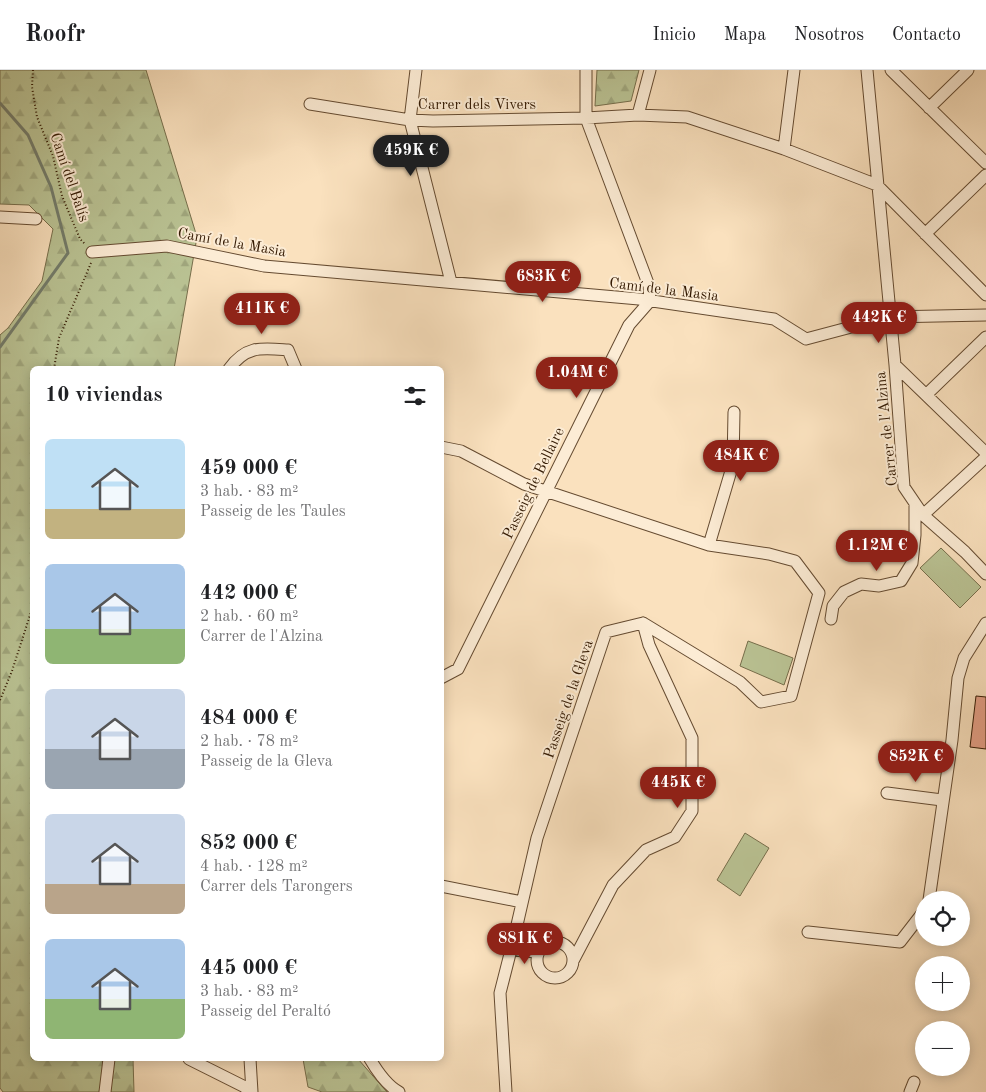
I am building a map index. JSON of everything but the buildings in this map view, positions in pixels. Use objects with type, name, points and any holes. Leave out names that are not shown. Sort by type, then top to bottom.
[{"type":"street","points":[[416,70],[410,120],[451,282]]},
{"type":"street","points":[[586,70],[586,118],[649,286],[650,301]]},
{"type":"street","points":[[638,115],[650,70]]},
{"type":"street","points":[[784,149],[794,70]]},
{"type":"street","name":"Carrer de l'Alzina","points":[[868,70],[877,185],[895,365],[904,487],[923,515],[965,552],[986,574]]},
{"type":"street","points":[[891,70],[986,163]]},
{"type":"street","points":[[929,108],[968,70]]},
{"type":"street","name":"Carrer dels Vivers","points":[[310,104],[410,120],[433,121],[638,115],[687,116],[784,149],[877,185]]},
{"type":"street","points":[[925,234],[986,175]]},
{"type":"street","points":[[877,185],[986,295]]},
{"type":"street","points":[[0,217],[36,219]]},
{"type":"street","name":"Camí de la Masia","points":[[92,252],[167,246],[264,266],[650,301],[774,319],[806,339],[890,317],[986,315]]},
{"type":"street","name":"Passeig de Bellaire","points":[[444,676],[458,669],[628,324],[650,301]]},
{"type":"street","points":[[926,395],[986,337]]},
{"type":"street","points":[[232,366],[243,353],[261,348],[288,350],[295,366]]},
{"type":"street","points":[[895,365],[986,455],[923,515]]},
{"type":"street","points":[[709,546],[733,464],[734,412]]},
{"type":"street","points":[[444,448],[461,451],[524,484],[709,546],[769,554],[795,561],[819,592],[791,696],[761,702],[740,682],[643,623]]},
{"type":"street","points":[[831,619],[833,606],[844,592],[861,584],[879,586],[901,581],[912,563],[915,535],[915,504]]},
{"type":"street","points":[[573,961],[569,949],[558,942],[552,942],[540,949],[536,961],[542,974],[548,978],[561,978],[567,974],[572,968],[573,961],[613,884],[646,850],[675,837],[692,811],[692,738],[649,645],[643,623]]},
{"type":"street","name":"Passeig de la Gleva","points":[[506,1092],[500,993],[536,838],[606,632],[643,623]]},
{"type":"street","points":[[930,891],[952,740],[958,678],[964,658],[986,623]]},
{"type":"street","points":[[887,793],[942,800]]},
{"type":"street","points":[[444,887],[522,902]]},
{"type":"street","points":[[808,932],[900,942],[915,923]]},
{"type":"street","points":[[511,948],[525,952],[540,949]]},
{"type":"street","points":[[105,1092],[109,1061]]},
{"type":"street","points":[[193,1061],[245,1087],[250,1092]]},
{"type":"street","points":[[250,1061],[250,1092]]},
{"type":"street","points":[[371,1061],[393,1089],[399,1092]]},
{"type":"path","name":"Camí del Balís","points":[[34,70],[32,87],[37,117],[53,156],[62,196],[80,239],[92,252]]},
{"type":"path","points":[[54,366],[59,338],[90,266],[92,252]]},
{"type":"path","points":[[0,700],[12,671],[30,615]]},
{"type":"green space","points":[[0,70],[146,70],[197,237],[175,366],[30,366],[30,1061],[133,1061],[134,1092],[3,1092],[0,1088],[0,335],[8,328],[42,281],[53,229],[29,205],[0,204]]},
{"type":"green space","points":[[597,70],[639,70],[631,101],[595,106]]},
{"type":"green space","points":[[941,548],[981,587],[960,608],[920,568]]},
{"type":"green space","points":[[748,641],[793,658],[784,685],[740,666]]},
{"type":"green space","points":[[745,833],[769,848],[740,896],[717,880]]},
{"type":"green space","points":[[303,1061],[360,1061],[387,1092],[322,1092],[308,1087]]},
{"type":"waterway","points":[[0,103],[28,135],[51,187],[68,253],[0,347]]}]
